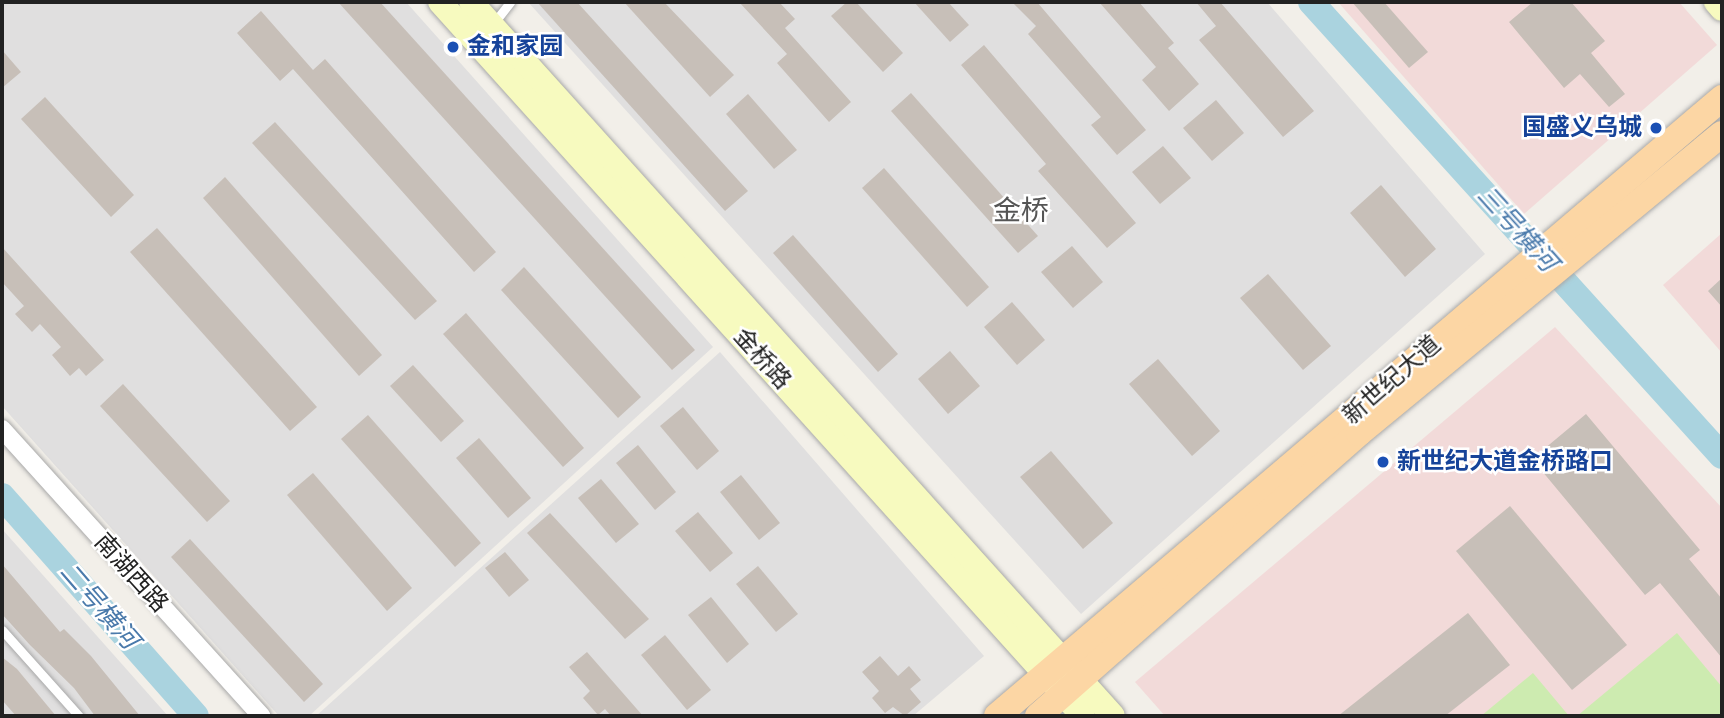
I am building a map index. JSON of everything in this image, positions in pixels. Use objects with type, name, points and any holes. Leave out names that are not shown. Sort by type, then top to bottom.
[{"type":"main road","name":"新世纪大道","points":[[1038,716],[1063,678],[1722,98]]},
{"type":"main road","name":"新世纪大道","points":[[997,716],[1063,678],[1722,134]]},
{"type":"street","name":"金桥路","points":[[440,2],[1063,678],[1113,716]]},
{"type":"street","name":"金桥路","points":[[471,2],[1063,678],[1083,716]]},
{"type":"street","points":[[1716,2],[1722,9]]},
{"type":"street","name":"南湖西路","points":[[2,429],[261,716]]},
{"type":"lane","points":[[492,26],[510,2]]},
{"type":"lane","points":[[2,630],[79,716]]},
{"type":"shaded area","name":"金和家园","points":[[2,2],[406,2],[713,347],[309,716],[279,716],[2,406]]},
{"type":"shaded area","points":[[528,2],[1267,2],[1485,254],[1081,614]]},
{"type":"shaded area","points":[[1338,2],[1679,2],[1717,45],[1524,214]]},
{"type":"shaded area","points":[[1722,233],[1722,353],[1663,285]]},
{"type":"shaded area","points":[[1555,327],[1722,508],[1722,716],[1165,716],[1135,682]]},
{"type":"shaded area","points":[[720,352],[984,656],[913,716],[316,716]]},
{"type":"shaded area","points":[[2,529],[168,716],[2,716]]},
{"type":"green space","points":[[1677,633],[1722,687],[1722,716],[1577,716]]},
{"type":"green space","points":[[1533,673],[1569,716],[1481,716]]},
{"type":"building","points":[[338,2],[380,2],[695,350],[672,370]]},
{"type":"building","points":[[537,2],[577,2],[748,191],[725,211]]},
{"type":"building","points":[[624,2],[664,2],[734,75],[710,97]]},
{"type":"building","points":[[739,2],[779,2],[795,19],[785,28],[851,102],[829,122],[777,63],[787,54]]},
{"type":"building","points":[[847,2],[856,2],[903,53],[883,72],[831,16]]},
{"type":"building","points":[[914,2],[948,2],[969,25],[950,42]]},
{"type":"building","points":[[1012,2],[1037,2],[1146,130],[1117,155],[1091,125],[1101,117],[1028,34],[1036,26]]},
{"type":"building","points":[[1099,2],[1139,2],[1174,43],[1168,48],[1199,84],[1169,111],[1142,80],[1156,67]]},
{"type":"building","points":[[1196,2],[1220,2],[1314,111],[1283,137],[1199,40],[1216,26]]},
{"type":"building","points":[[1352,2],[1384,2],[1428,52],[1409,68]]},
{"type":"building","points":[[1533,2],[1571,2],[1605,41],[1591,53],[1625,94],[1609,107],[1580,74],[1564,88],[1509,22]]},
{"type":"building","points":[[261,11],[313,70],[325,59],[496,252],[474,272],[293,69],[280,81],[237,33]]},
{"type":"building","points":[[984,45],[1136,223],[1107,248],[1038,171],[1046,164],[961,65]]},
{"type":"building","points":[[2,50],[21,72],[2,88]]},
{"type":"building","points":[[911,93],[1038,236],[1018,253],[891,111]]},
{"type":"building","points":[[748,94],[797,150],[774,169],[726,114]]},
{"type":"building","points":[[45,97],[134,195],[111,217],[21,119]]},
{"type":"building","points":[[1216,100],[1244,133],[1212,161],[1183,128]]},
{"type":"building","points":[[275,122],[437,301],[415,320],[252,143]]},
{"type":"building","points":[[1163,146],[1191,178],[1160,204],[1132,172]]},
{"type":"building","points":[[884,168],[989,287],[967,307],[862,188]]},
{"type":"building","points":[[225,177],[382,355],[359,376],[203,198]]},
{"type":"building","points":[[1381,185],[1436,249],[1405,277],[1350,213]]},
{"type":"building","points":[[157,228],[317,407],[290,431],[130,252]]},
{"type":"building","points":[[793,235],[898,354],[878,372],[773,253]]},
{"type":"building","points":[[1072,246],[1103,282],[1073,308],[1041,272]]},
{"type":"building","points":[[2,247],[104,360],[86,376],[79,368],[70,376],[52,355],[61,347],[40,324],[32,332],[15,314],[24,306],[2,282]]},
{"type":"building","points":[[524,267],[641,397],[618,418],[501,290]]},
{"type":"building","points":[[1268,274],[1331,346],[1303,370],[1240,298]]},
{"type":"building","points":[[1722,278],[1722,307],[1708,291]]},
{"type":"building","points":[[1012,302],[1045,340],[1017,365],[984,327]]},
{"type":"building","points":[[466,313],[584,448],[563,467],[443,334]]},
{"type":"building","points":[[950,351],[980,386],[948,414],[918,379]]},
{"type":"building","points":[[1158,359],[1220,431],[1192,456],[1129,384]]},
{"type":"building","points":[[413,365],[464,421],[441,442],[390,386]]},
{"type":"building","points":[[123,384],[230,501],[207,522],[100,406]]},
{"type":"building","points":[[683,407],[719,451],[697,470],[660,426]]},
{"type":"building","points":[[1586,414],[1700,550],[1689,559],[1722,599],[1722,658],[1660,583],[1645,595],[1532,459]]},
{"type":"building","points":[[368,415],[481,543],[455,567],[341,439]]},
{"type":"building","points":[[479,438],[531,498],[508,518],[456,458]]},
{"type":"building","points":[[638,445],[676,492],[655,510],[616,463]]},
{"type":"building","points":[[1051,451],[1113,523],[1083,549],[1020,477]]},
{"type":"building","points":[[313,473],[412,588],[387,611],[287,495]]},
{"type":"building","points":[[741,475],[780,523],[759,540],[720,492]]},
{"type":"building","points":[[601,479],[639,524],[616,543],[578,498]]},
{"type":"building","points":[[1510,506],[1627,645],[1572,690],[1456,551]]},
{"type":"building","points":[[698,512],[733,553],[710,572],[675,531]]},
{"type":"building","points":[[550,513],[649,619],[625,639],[527,533]]},
{"type":"building","points":[[190,539],[323,684],[304,702],[171,557]]},
{"type":"building","points":[[505,552],[529,580],[509,597],[485,568]]},
{"type":"building","points":[[2,564],[60,632],[64,629],[91,656],[140,716],[95,716],[74,688],[30,645],[2,614]]},
{"type":"building","points":[[758,566],[798,614],[776,632],[736,584]]},
{"type":"building","points":[[711,597],[749,644],[727,663],[688,615]]},
{"type":"building","points":[[1468,613],[1510,665],[1445,716],[1338,716]]},
{"type":"building","points":[[665,635],[711,690],[687,710],[641,655]]},
{"type":"building","points":[[587,652],[643,716],[611,716],[605,709],[598,715],[583,698],[590,691],[569,667]]},
{"type":"building","points":[[880,656],[898,676],[909,666],[921,680],[910,689],[921,702],[905,716],[893,707],[885,713],[872,698],[879,691],[862,672]]},
{"type":"building","points":[[2,657],[17,669],[56,716],[16,716],[2,700]]},
{"type":"waterway","name":"三号横河","points":[[1311,2],[1722,456]]},
{"type":"waterway","name":"二号横河","points":[[2,496],[196,716]]},
{"type":"place","name":"金和家园","points":[[453,47]]},
{"type":"place","name":"国盛义乌城","points":[[1656,128]]},
{"type":"place","name":"新世纪大道金桥路口","points":[[1383,462]]},
{"type":"district","name":"金桥","points":[[1021,211]]}]
